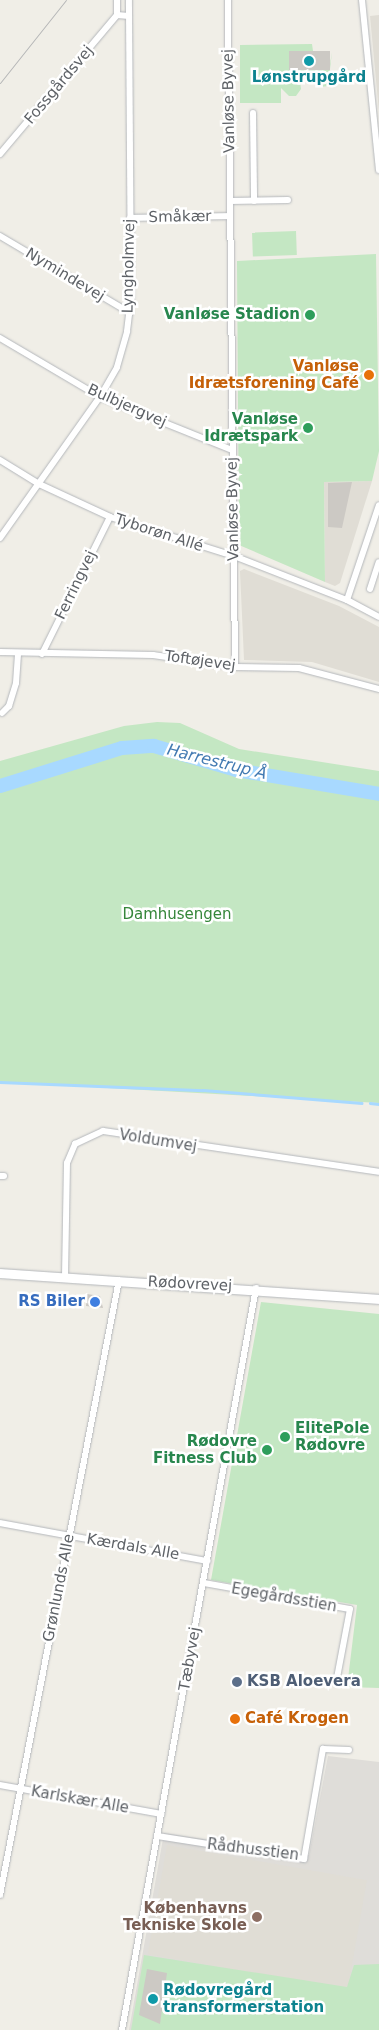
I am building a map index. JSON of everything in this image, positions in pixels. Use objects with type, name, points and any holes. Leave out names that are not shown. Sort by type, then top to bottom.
[{"type":"street","points":[[117,0],[117,15],[128,16]]},
{"type":"street","name":"Lyngholmvej","points":[[0,538],[100,398],[116,367],[130,313],[129,0]]},
{"type":"street","name":"Vanløse Byvej","points":[[228,0],[235,667]]},
{"type":"street","points":[[362,0],[379,170]]},
{"type":"street","name":"Fossgårdsvej","points":[[0,154],[117,15]]},
{"type":"street","name":"Vanløse Byvej","points":[[253,113],[254,201]]},
{"type":"street","points":[[230,201],[288,200]]},
{"type":"street","name":"Småkær","points":[[130,218],[230,216]]},
{"type":"street","name":"Nymindevej","points":[[0,236],[130,313]]},
{"type":"street","name":"Bulbjergvej","points":[[0,338],[100,398],[232,450]]},
{"type":"street","name":"Tyborøn Allé","points":[[0,460],[39,484],[110,517],[234,556],[347,600],[379,617]]},
{"type":"street","points":[[347,600],[379,505]]},
{"type":"street","name":"Ferringvej","points":[[42,654],[110,517]]},
{"type":"street","points":[[370,589],[379,562]]},
{"type":"street","name":"Toftøjevej","points":[[0,652],[153,655],[235,667],[299,668],[379,689]]},
{"type":"street","points":[[2,713],[9,706],[16,683],[18,653]]},
{"type":"street","name":"Voldumvej","points":[[65,1277],[67,1163],[75,1144],[103,1131],[379,1172]]},
{"type":"street","name":"Rødovrevej","points":[[0,1273],[256,1288],[379,1299]]},
{"type":"street","name":"Grønlunds Alle","points":[[0,1895],[119,1280]]},
{"type":"street","name":"Tæbyvej","points":[[122,2030],[256,1288]]},
{"type":"street","name":"Kærdals Alle","points":[[0,1523],[208,1561]]},
{"type":"street","name":"Egegårdsstien","points":[[204,1583],[350,1609],[336,1683]]},
{"type":"street","name":"Rådhusstien","points":[[157,1836],[304,1859],[323,1749],[349,1750]]},
{"type":"street","name":"Karlskær Alle","points":[[0,1785],[161,1814]]},
{"type":"shaded area","points":[[379,15],[379,112],[370,16]]},
{"type":"shaded area","points":[[372,481],[340,583],[335,586],[325,582],[324,482]]},
{"type":"shaded area","points":[[244,569],[339,606],[379,627],[379,682],[312,662],[244,660],[240,571]]},
{"type":"shaded area","points":[[328,1756],[379,1762],[379,2030],[129,2030],[164,1833],[309,1855]]},
{"type":"shaded area","name":"Københavns Tekniske Skole","points":[[167,1845],[367,1880],[348,1990],[148,1954]]},
{"type":"green space","points":[[312,44],[313,51],[289,70],[329,70],[332,52],[328,86],[321,87],[315,79],[308,83],[305,79],[300,81],[301,89],[296,96],[289,96],[281,88],[281,103],[240,103],[240,45]]},
{"type":"green space","points":[[296,231],[297,255],[253,257],[252,233]]},
{"type":"green space","name":"Vanløse Idrætspark","points":[[376,254],[379,451],[372,481],[324,482],[325,582],[239,545],[237,261]]},
{"type":"green space","name":"Damhusengen","points":[[157,722],[180,723],[239,749],[379,771],[379,1103],[0,1082],[0,761],[124,726]]},
{"type":"green space","points":[[261,1302],[379,1314],[379,1688],[347,1687],[357,1605],[211,1580]]},
{"type":"green space","points":[[144,1955],[347,1987],[354,1965],[379,1964],[379,2030],[131,2030]]},
{"type":"building","name":"Lønstrupgård","points":[[289,51],[330,51],[330,70],[289,70]]},
{"type":"building","points":[[352,482],[342,528],[328,527],[328,483]]},
{"type":"building","name":"RS Biler","points":[[87,1294],[100,1296],[103,1308],[86,1306]]},
{"type":"building","name":"Rødovregård transformerstation","points":[[147,1969],[167,1973],[160,2024],[139,2015]]},
{"type":"waterway","name":"Harrestrup Å","points":[[0,786],[122,748],[154,746],[236,770],[379,794]]},
{"type":"waterway","name":"Harrestrup Å","points":[[0,1082],[203,1090],[361,1103]]},
{"type":"waterway","name":"Harrestrup Å","points":[[370,1103],[379,1104]]},
{"type":"tram line","points":[[0,83],[66,0]]},
{"type":"place","name":"Lønstrupgård","points":[[309,61]]},
{"type":"place","name":"Vanløse Stadion","points":[[310,315]]},
{"type":"place","name":"Vanløse Idrætsforening Café","points":[[369,375]]},
{"type":"place","name":"Vanløse Idrætspark","points":[[308,428]]},
{"type":"place","name":"RS Biler","points":[[95,1302]]},
{"type":"place","name":"ElitePole Rødovre","points":[[285,1437]]},
{"type":"place","name":"Rødovre Fitness Club","points":[[267,1450]]},
{"type":"place","name":"KSB Aloevera","points":[[237,1682]]},
{"type":"place","name":"Café Krogen","points":[[235,1719]]},
{"type":"place","name":"Københavns Tekniske Skole","points":[[257,1917]]},
{"type":"place","name":"Rødovregård transformerstation","points":[[153,1999]]}]
